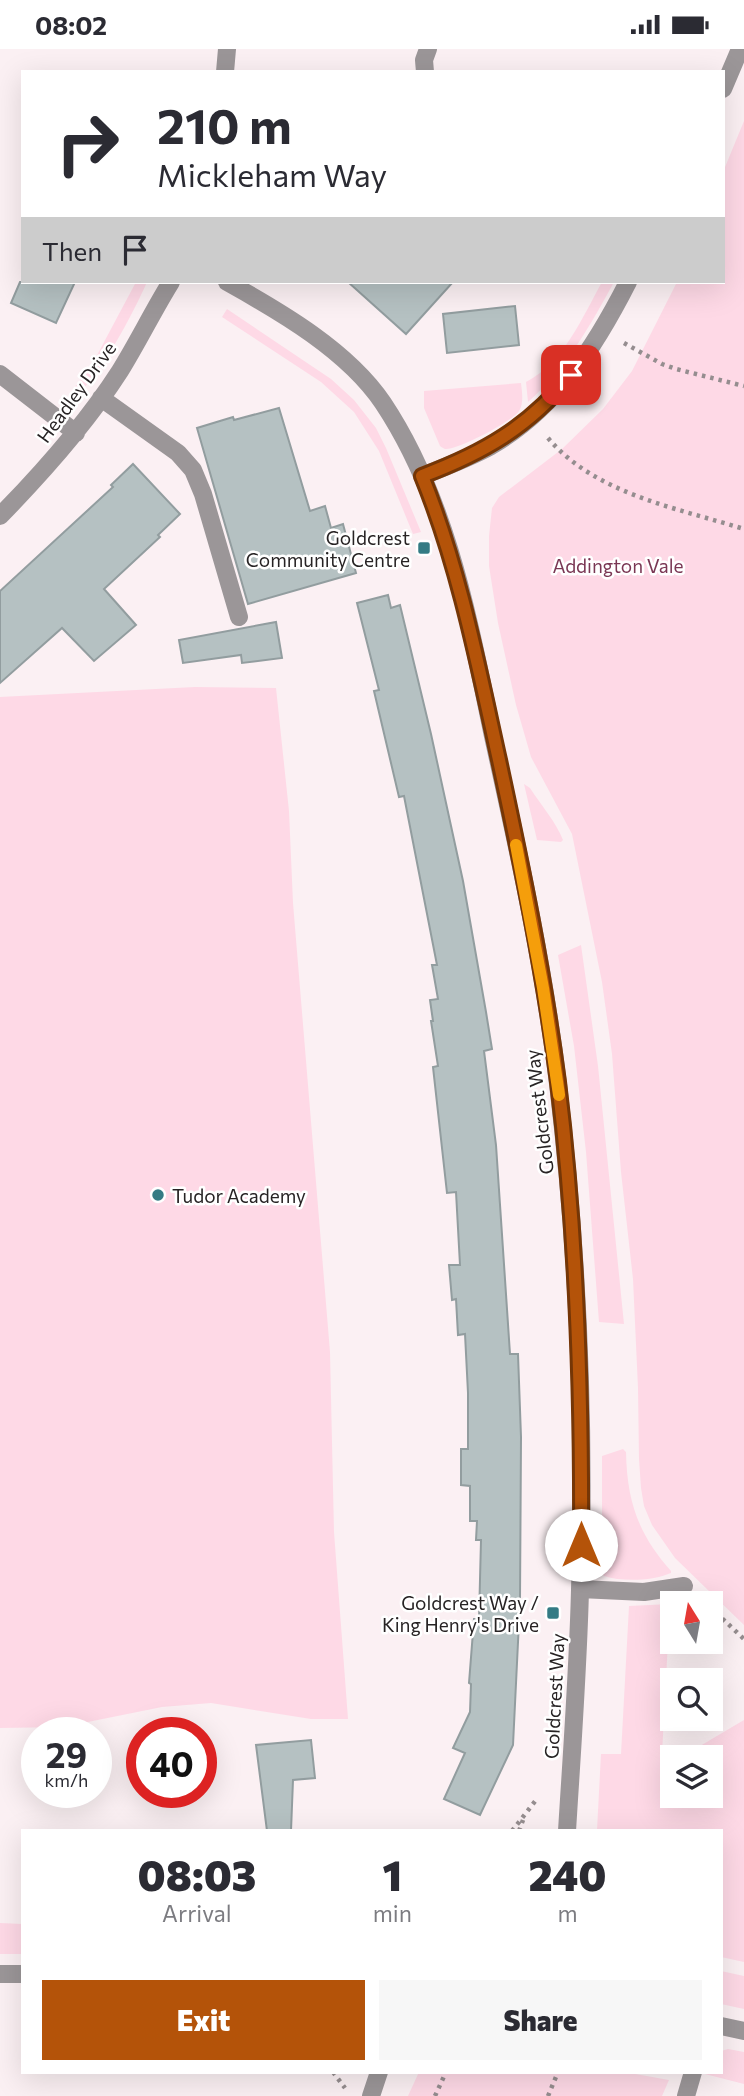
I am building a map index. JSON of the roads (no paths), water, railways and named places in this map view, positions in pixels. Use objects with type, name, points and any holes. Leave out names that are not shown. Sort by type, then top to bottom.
[{"type":"street","points":[[225,70],[227,49]]},
{"type":"street","points":[[425,70],[424,60],[428,49]]},
{"type":"street","points":[[725,84],[740,49]]},
{"type":"street","name":"Headley Drive","points":[[0,516],[76,433],[143,332],[170,284]]},
{"type":"street","name":"Goldcrest Way","points":[[230,284],[305,331],[354,368],[383,402],[422,476],[449,550],[484,694],[527,895],[543,988],[569,1189],[582,1447],[577,1685],[567,1829]]},
{"type":"street","points":[[422,476],[482,450],[516,429],[555,395],[587,354],[627,284]]},
{"type":"street","points":[[0,374],[76,433]]},
{"type":"street","points":[[101,398],[178,453],[193,470],[203,494],[239,617]]},
{"type":"street","points":[[580,1589],[644,1592],[684,1586]]},
{"type":"street","points":[[0,1973],[21,1974]]},
{"type":"street","points":[[723,2026],[744,2031]]},
{"type":"street","points":[[371,2096],[378,2074]]},
{"type":"street","points":[[686,2096],[692,2074]]},
{"type":"place","name":"Goldcrest Community Centre","points":[[424,548]]},
{"type":"place","name":"Tudor Academy","points":[[158,1195]]},
{"type":"place","name":"Goldcrest Way / King Henry's Drive","points":[[553,1613]]},
{"type":"park label","name":"Addington Vale","points":[[618,565]]}]
